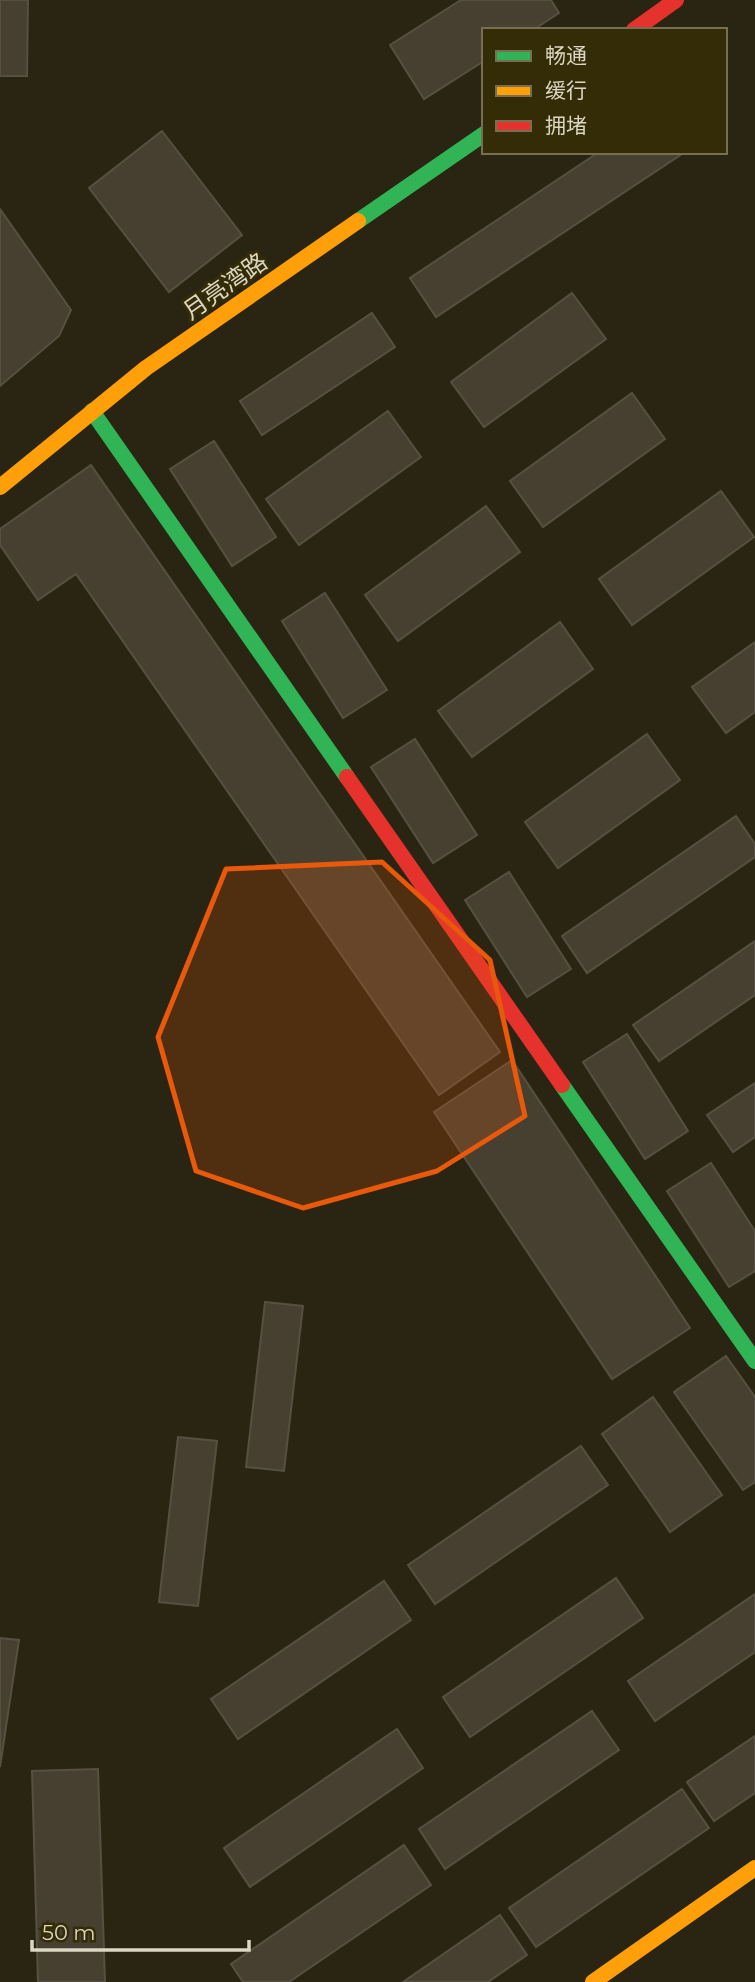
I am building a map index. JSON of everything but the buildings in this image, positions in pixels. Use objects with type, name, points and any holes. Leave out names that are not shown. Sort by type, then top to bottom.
[{"type":"street","points":[[637,28],[677,0]]},
{"type":"street","name":"月亮湾路","points":[[0,488],[146,368],[482,135]]},
{"type":"street","points":[[92,411],[755,1361]]},
{"type":"street","points":[[593,1982],[755,1868]]},
{"type":"highlighted area","points":[[382,862],[490,960],[525,1116],[437,1171],[303,1208],[196,1171],[158,1037],[226,869]]},
{"type":"traffic: fast","points":[[358,221],[482,135]]},
{"type":"traffic: fast","points":[[92,411],[347,777]]},
{"type":"traffic: fast","points":[[562,1085],[755,1361]]},
{"type":"traffic: slow","points":[[0,487],[146,368],[358,221]]},
{"type":"traffic: slow","points":[[593,1982],[755,1868]]},
{"type":"traffic: jam","points":[[637,28],[676,0]]},
{"type":"traffic: jam","points":[[347,777],[562,1085]]}]
